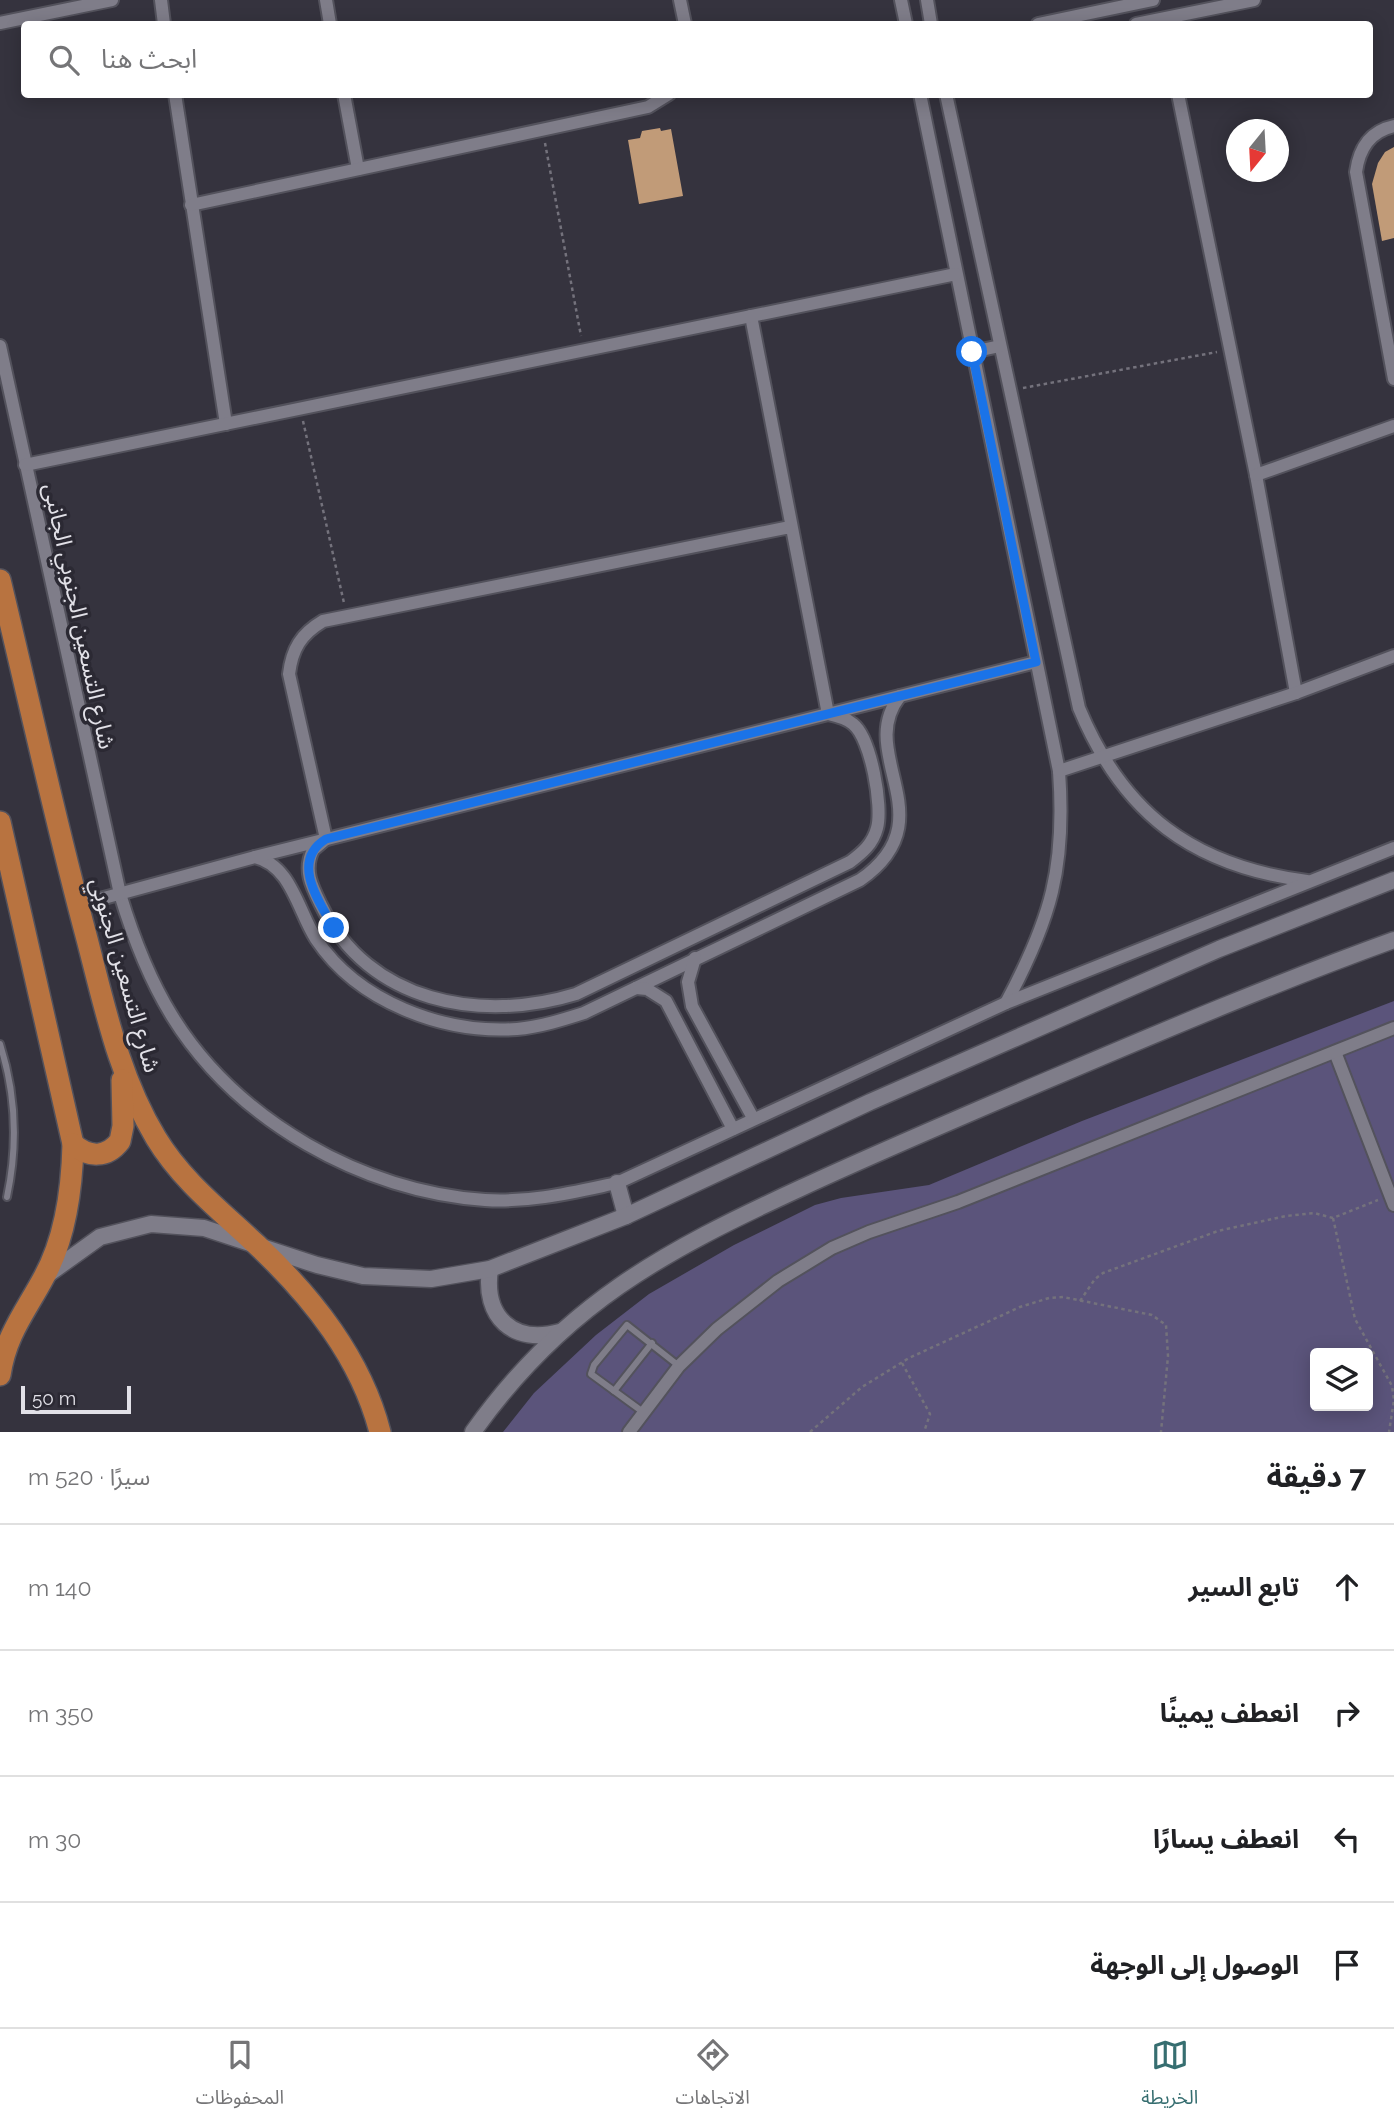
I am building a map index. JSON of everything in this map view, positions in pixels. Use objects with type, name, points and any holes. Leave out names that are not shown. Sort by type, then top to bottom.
[{"type":"main road","name":"شارع التسعين الجنوبي","points":[[0,580],[78,905],[121,1068],[139,1107],[174,1165],[223,1217],[257,1245],[320,1314],[349,1353],[380,1432]]},
{"type":"main road","points":[[0,822],[9,892],[73,1144],[66,1217],[44,1277],[12,1332],[0,1375]]},
{"type":"main road","points":[[73,1144],[86,1153],[102,1154],[120,1141],[123,1126],[121,1068]]},
{"type":"street","points":[[0,23],[112,0]]},
{"type":"street","points":[[161,0],[164,21]]},
{"type":"street","points":[[326,0],[330,21]]},
{"type":"street","points":[[680,0],[684,21]]},
{"type":"street","points":[[901,0],[905,21]]},
{"type":"street","points":[[927,0],[930,21]]},
{"type":"street","points":[[1052,21],[1153,0]]},
{"type":"street","points":[[1159,0],[1163,21]]},
{"type":"street","points":[[1167,21],[1254,0]]},
{"type":"street","points":[[176,98],[226,424]]},
{"type":"street","points":[[345,98],[358,169]]},
{"type":"street","points":[[191,205],[648,107],[663,98]]},
{"type":"street","points":[[921,98],[1059,771],[1062,817],[1054,890],[1039,937],[1006,1003]]},
{"type":"street","points":[[947,98],[1079,708],[1104,758],[1133,800],[1183,842],[1242,869],[1307,881]]},
{"type":"street","points":[[1179,98],[1256,475],[1296,693]]},
{"type":"street","points":[[1394,126],[1373,135],[1364,146],[1356,172],[1394,379]]},
{"type":"street","points":[[25,465],[956,274]]},
{"type":"street","points":[[751,316],[828,714]]},
{"type":"street","name":"شارع التسعين الجنوبي الجانبى","points":[[0,346],[120,894],[137,950],[172,1017],[219,1076],[276,1125],[341,1163],[412,1188],[486,1200],[555,1196],[617,1183],[1006,1003],[1394,848]]},
{"type":"street","points":[[972,352],[1000,346]]},
{"type":"street","points":[[1256,475],[1394,426]]},
{"type":"street","points":[[326,839],[289,674],[290,661],[302,637],[311,628],[323,621],[346,616],[790,527]]},
{"type":"street","points":[[1059,771],[1296,693],[1394,656]]},
{"type":"street","points":[[78,905],[255,857],[1036,662]]},
{"type":"street","points":[[255,857],[274,865],[282,873],[306,921],[331,958],[357,981],[386,1000],[417,1014],[450,1024],[484,1029],[518,1029],[584,1013],[860,880],[888,855],[897,838],[900,818],[886,732],[892,706],[900,696]]},
{"type":"street","points":[[326,839],[309,858],[308,874],[334,928],[370,965],[424,995],[454,1004],[516,1008],[546,1003],[576,994],[861,854],[871,843],[880,817],[868,750],[864,736],[855,725],[828,714]]},
{"type":"street","points":[[44,1277],[100,1237],[151,1224],[204,1228],[317,1265],[363,1276],[431,1279],[490,1269],[626,1216],[870,1102],[1206,954],[1394,880]]},
{"type":"street","points":[[473,1432],[504,1392],[560,1332],[631,1276],[727,1222],[897,1144],[1235,1000],[1394,940]]},
{"type":"street","points":[[695,958],[688,982],[692,1006],[753,1118]]},
{"type":"street","points":[[635,988],[647,989],[666,1001],[733,1129]]},
{"type":"street","points":[[629,1432],[679,1366],[748,1303],[832,1248],[869,1232],[958,1202],[1394,1028]]},
{"type":"street","points":[[1335,1052],[1392,1200]]},
{"type":"street","points":[[617,1183],[626,1216]]},
{"type":"street","points":[[490,1269],[490,1300],[508,1326],[526,1335],[560,1332]]},
{"type":"lane","points":[[0,1044],[15,1120],[13,1164],[7,1197]]},
{"type":"lane","points":[[643,1412],[590,1372],[625,1325],[631,1326],[679,1366]]},
{"type":"lane","points":[[614,1391],[652,1343]]},
{"type":"path","points":[[542,130],[584,351]]},
{"type":"path","points":[[1010,390],[1230,350]]},
{"type":"path","points":[[301,409],[346,616]]},
{"type":"path","points":[[1080,1301],[1094,1279],[1103,1273],[1218,1231],[1286,1216],[1314,1213],[1333,1218],[1392,1200]]},
{"type":"path","points":[[1333,1218],[1355,1320],[1392,1386],[1394,1399],[1389,1432]]},
{"type":"path","points":[[810,1432],[862,1387],[901,1362],[1020,1307],[1049,1298],[1152,1315],[1166,1325],[1168,1356],[1161,1432]]},
{"type":"path","points":[[901,1362],[930,1414],[924,1432]]},
{"type":"shaded area","points":[[1394,1001],[1394,1432],[503,1432],[534,1393],[596,1335],[649,1294],[734,1245],[815,1205],[841,1198],[929,1185],[1082,1121]]},
{"type":"building","points":[[660,128],[661,131],[671,129],[683,196],[639,204],[628,140],[640,138],[642,131]]},
{"type":"building","points":[[1394,147],[1394,238],[1382,241],[1372,184],[1378,163],[1385,152]]},
{"type":"route","points":[[334,928],[315,893],[307,866],[313,850],[326,839],[1036,662],[972,352]]}]
